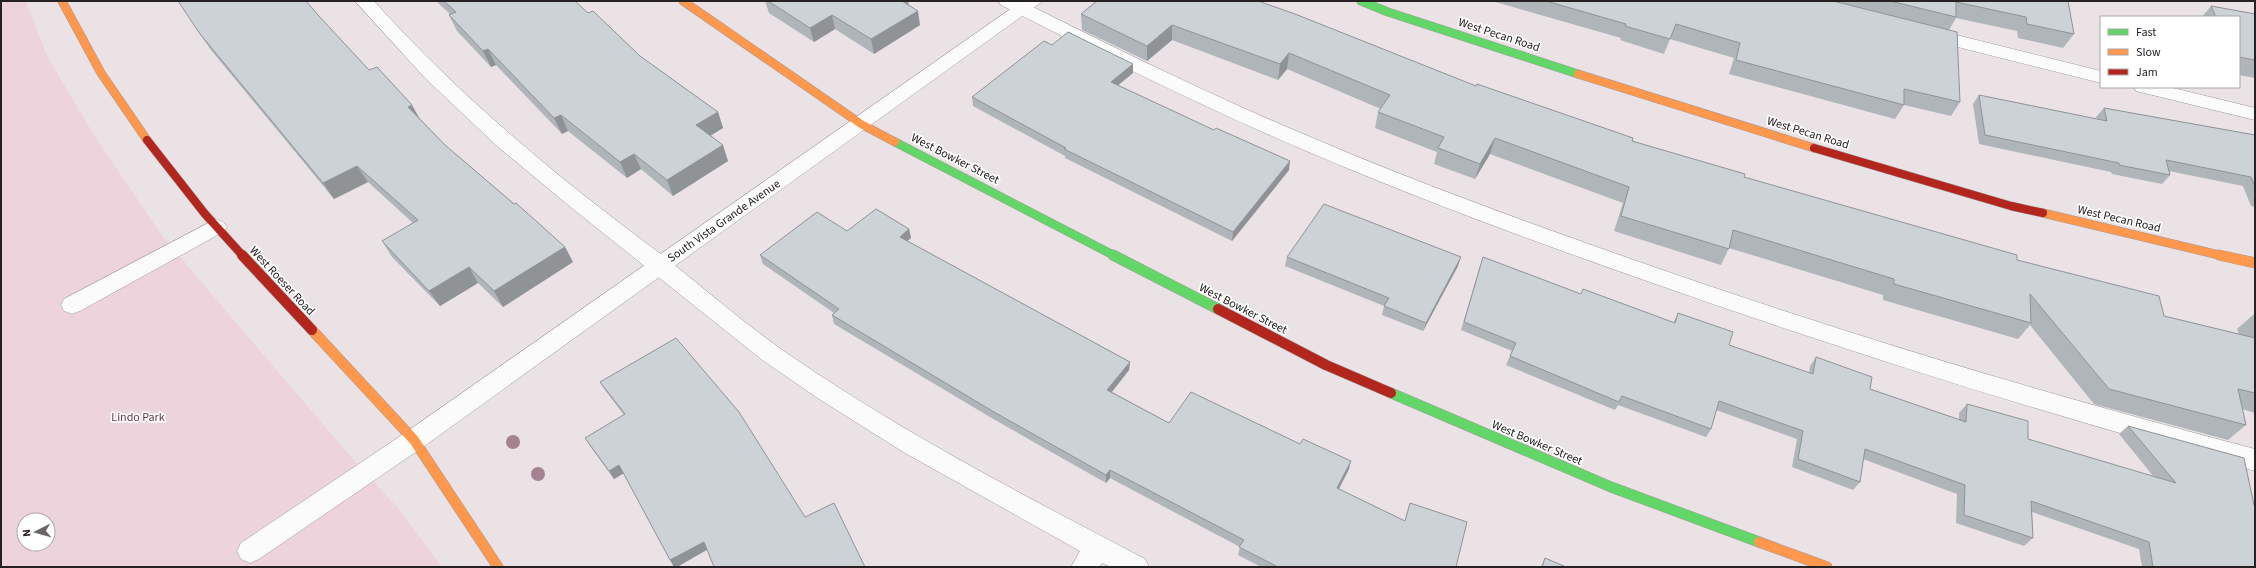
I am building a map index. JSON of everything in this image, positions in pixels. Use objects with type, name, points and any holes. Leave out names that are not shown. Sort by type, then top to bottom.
[{"type":"street","name":"West Roeser Road","points":[[62,1],[82,42],[126,113],[216,227],[414,440],[498,567]]},
{"type":"street","points":[[364,1],[400,43],[485,124],[596,218],[796,371],[1091,557],[1136,567]]},
{"type":"street","name":"West Bowker Street","points":[[683,1],[861,124],[1326,366],[1611,488],[1828,567]]},
{"type":"street","name":"West Pecan Road","points":[[1361,1],[1388,12],[1711,117],[2011,206],[2255,263]]},
{"type":"street","points":[[1021,4],[1151,73],[1357,164],[1553,240],[1805,327],[2056,406],[2255,460]]},
{"type":"street","name":"South Vista Grande Avenue","points":[[250,551],[414,440],[861,124],[1021,4]]},
{"type":"street","points":[[1909,29],[2100,77]]},
{"type":"street","points":[[2147,88],[2255,114]]},
{"type":"street","points":[[72,305],[216,227]]},
{"type":"green space","name":"Lindo Park","points":[[1,1],[26,1],[47,56],[92,132],[163,237],[358,465],[399,509],[442,567],[1,567]]},
{"type":"building","points":[[178,1],[306,1],[369,70],[377,67],[412,105],[408,107],[445,145],[514,204],[516,203],[565,247],[494,291],[469,267],[429,291],[382,241],[418,220],[357,166],[323,183],[200,34]]},
{"type":"building","points":[[444,1],[575,1],[588,13],[593,11],[640,56],[718,112],[696,125],[723,145],[667,180],[634,154],[620,162],[561,115],[554,118],[488,49],[483,51],[449,15],[456,12]]},
{"type":"building","points":[[768,1],[902,1],[918,11],[871,39],[832,15],[810,28]]},
{"type":"building","points":[[1097,1],[1258,1],[1295,14],[1476,86],[1477,84],[1633,138],[1632,141],[1745,174],[1744,177],[2017,255],[2017,260],[2159,296],[2164,316],[2255,338],[2255,393],[2238,389],[2246,425],[2109,389],[2030,294],[2031,323],[1894,284],[1894,279],[1733,230],[1729,249],[1621,216],[1629,187],[1495,138],[1480,164],[1438,148],[1444,137],[1378,112],[1390,95],[1289,53],[1280,64],[1172,25],[1147,46],[1081,14]]},
{"type":"building","points":[[1546,1],[1833,1],[1957,32],[1960,102],[1904,89],[1904,105],[1736,60],[1740,43],[1676,24],[1670,39],[1625,26],[1626,24]]},
{"type":"building","points":[[1890,1],[2068,1],[2074,34],[2027,24],[2026,17],[1956,2],[1956,17]]},
{"type":"building","points":[[2211,6],[2255,14],[2255,60],[2240,57],[2240,16],[2216,16]]},
{"type":"building","points":[[1068,32],[1133,64],[1111,82],[1214,130],[1216,128],[1290,161],[1233,232],[1064,149],[1066,148],[972,97],[1044,41],[1052,45]]},
{"type":"building","points":[[1979,95],[2107,121],[2104,108],[2255,135],[2255,186],[2251,177],[2166,160],[2170,175],[1985,135]]},
{"type":"building","points":[[1324,204],[1461,257],[1426,323],[1384,306],[1389,298],[1287,257]]},
{"type":"building","points":[[876,209],[909,229],[900,237],[1130,362],[1107,390],[1169,423],[1191,392],[1300,444],[1303,439],[1351,461],[1337,488],[1405,521],[1410,503],[1467,522],[1456,567],[1278,567],[1239,547],[1244,540],[1110,470],[1106,475],[994,412],[832,315],[839,309],[760,255],[817,212],[847,231]]},
{"type":"building","points":[[1483,257],[1581,294],[1583,289],[1675,323],[1678,313],[1733,332],[1729,345],[1813,374],[1816,357],[1872,377],[1870,389],[1966,422],[1967,404],[2028,421],[2028,439],[2176,483],[2128,426],[2244,458],[2255,505],[2255,567],[2153,567],[2149,542],[2031,501],[2033,538],[1964,515],[1965,485],[1865,449],[1860,482],[1798,459],[1803,431],[1719,401],[1711,429],[1622,396],[1619,402],[1510,356],[1516,343],[1464,322]]},
{"type":"building","points":[[676,338],[739,412],[805,517],[834,503],[865,567],[714,567],[704,542],[670,560],[619,465],[609,471],[585,438],[625,414],[600,382]]},
{"type":"building","points":[[1545,558],[1566,567],[1542,567]]},
{"type":"traffic: fast","points":[[1361,1],[1388,12],[1578,74]]},
{"type":"traffic: fast","points":[[895,142],[1218,309]]},
{"type":"traffic: fast","points":[[1391,393],[1611,487],[1759,542]]},
{"type":"traffic: slow","points":[[62,1],[101,73],[147,140]]},
{"type":"traffic: slow","points":[[683,1],[861,124],[895,142]]},
{"type":"traffic: slow","points":[[1578,74],[1814,148]]},
{"type":"traffic: slow","points":[[2043,213],[2255,263]]},
{"type":"traffic: slow","points":[[312,330],[414,440],[498,567]]},
{"type":"traffic: slow","points":[[1759,542],[1827,567]]},
{"type":"traffic: jam","points":[[147,140],[205,214],[312,330]]},
{"type":"traffic: jam","points":[[1814,148],[2011,206],[2043,213]]},
{"type":"traffic: jam","points":[[1218,309],[1326,365],[1391,393]]}]
